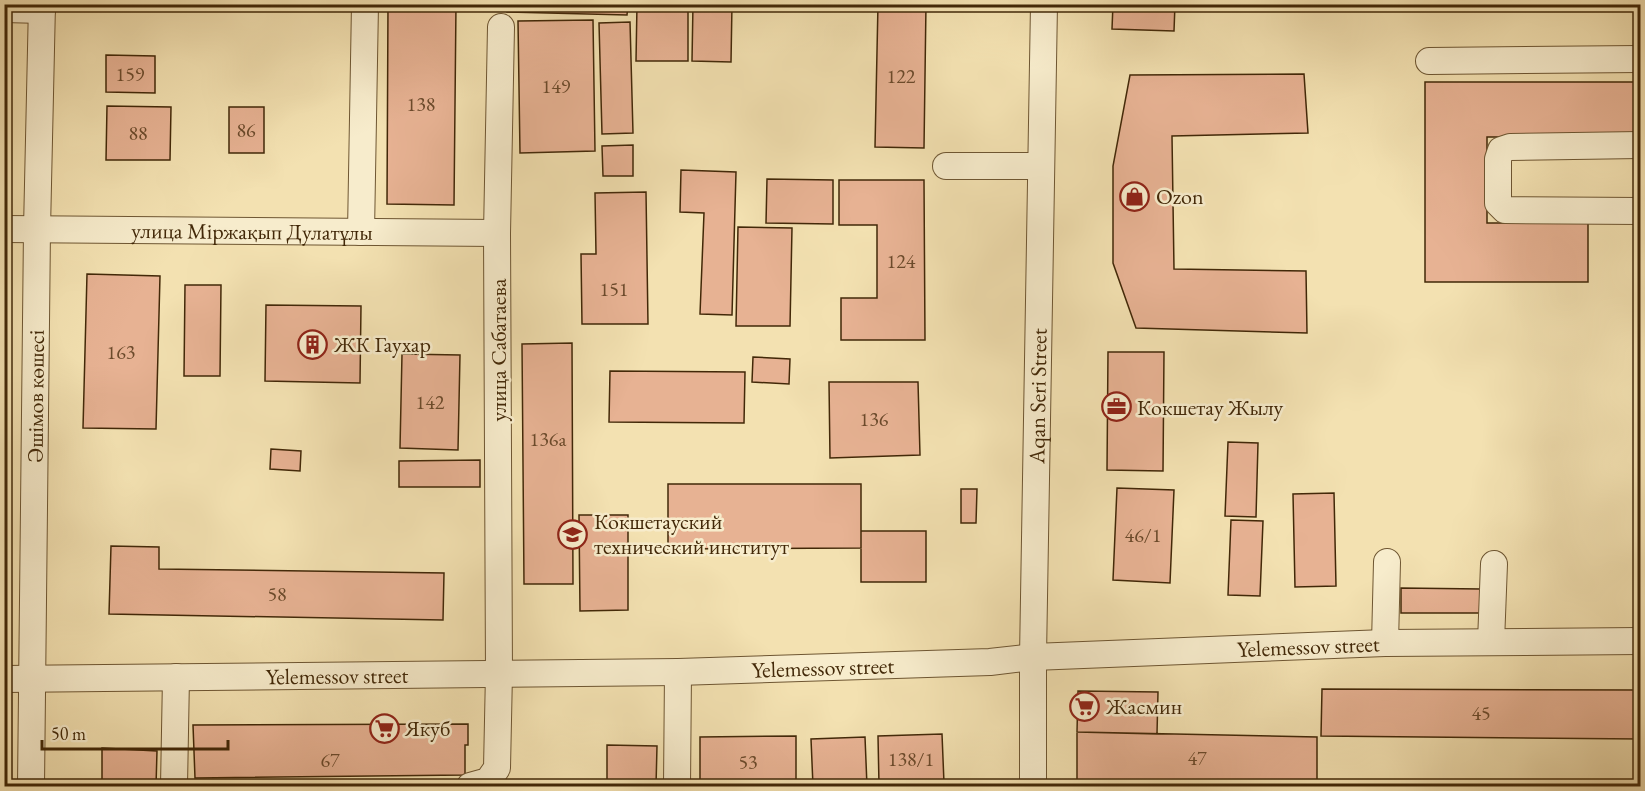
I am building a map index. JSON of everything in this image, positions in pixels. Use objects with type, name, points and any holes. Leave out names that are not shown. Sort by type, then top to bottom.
[{"type":"street","points":[[361,232],[364,4]]},
{"type":"street","name":"Aqan Seri Street","points":[[1034,786],[1033,657],[1044,4]]},
{"type":"street","points":[[4,9],[42,7]]},
{"type":"street","name":"Әшімов көшесі","points":[[31,786],[37,229],[42,7]]},
{"type":"street","name":"улица Сабатаева","points":[[470,786],[488,781],[497,768],[499,673],[497,233],[501,27]]},
{"type":"street","points":[[1429,61],[1641,59]]},
{"type":"street","points":[[1641,145],[1510,147],[1501,150],[1498,159],[1498,203],[1505,210],[1641,211]]},
{"type":"street","points":[[945,166],[1041,166]]},
{"type":"street","name":"улица Міржақып Дулатұлы","points":[[4,229],[497,233]]},
{"type":"street","points":[[1385,643],[1386,562]]},
{"type":"street","points":[[1491,642],[1494,564]]},
{"type":"street","name":"Yelemessov street","points":[[4,680],[678,672],[990,662],[1033,657],[1385,643],[1641,641]]},
{"type":"street","points":[[677,786],[678,672]]},
{"type":"street","points":[[174,786],[176,677]]},
{"type":"building","points":[[388,4],[456,4],[454,205],[387,204]]},
{"type":"building","points":[[507,4],[628,4],[627,15],[507,12]]},
{"type":"building","points":[[637,4],[688,4],[688,61],[636,61]]},
{"type":"building","points":[[693,4],[732,4],[731,62],[692,61]]},
{"type":"building","points":[[878,4],[926,4],[924,148],[875,147]]},
{"type":"building","points":[[1113,4],[1175,4],[1174,31],[1112,29]]},
{"type":"building","points":[[593,20],[595,151],[520,153],[518,21]]},
{"type":"building","points":[[630,22],[633,133],[602,134],[599,23]]},
{"type":"building","points":[[106,55],[155,56],[155,93],[106,92]]},
{"type":"building","points":[[1304,74],[1308,133],[1172,136],[1174,269],[1306,271],[1307,333],[1136,328],[1113,263],[1113,166],[1130,75]]},
{"type":"building","points":[[1425,82],[1640,82],[1640,137],[1487,137],[1487,223],[1588,223],[1588,282],[1425,282]]},
{"type":"building","points":[[107,106],[171,107],[170,160],[106,160]]},
{"type":"building","points":[[229,107],[264,107],[264,153],[229,153]]},
{"type":"building","points":[[633,145],[633,176],[603,176],[602,146]]},
{"type":"building","points":[[681,170],[736,172],[732,315],[700,314],[704,213],[680,212]]},
{"type":"building","points":[[767,179],[833,180],[833,224],[766,223]]},
{"type":"building","points":[[839,180],[924,180],[925,340],[841,340],[841,298],[877,298],[877,225],[839,225]]},
{"type":"building","points":[[646,192],[648,324],[582,324],[581,254],[596,254],[595,193]]},
{"type":"building","points":[[738,227],[792,228],[790,326],[736,326]]},
{"type":"building","points":[[87,274],[160,276],[156,429],[83,428]]},
{"type":"building","points":[[185,285],[221,285],[220,376],[184,376]]},
{"type":"building","name":"ЖК Гаухар","points":[[266,305],[361,306],[360,383],[265,381]]},
{"type":"building","points":[[572,343],[573,584],[524,584],[522,344]]},
{"type":"building","points":[[1108,352],[1164,352],[1163,471],[1107,470]]},
{"type":"building","points":[[402,354],[460,355],[458,450],[400,448]]},
{"type":"building","points":[[753,357],[790,359],[789,384],[752,382]]},
{"type":"building","points":[[610,371],[745,372],[744,423],[609,422]]},
{"type":"building","points":[[829,382],[918,382],[920,455],[830,458]]},
{"type":"building","points":[[1228,442],[1258,443],[1256,517],[1225,516]]},
{"type":"building","points":[[271,449],[301,451],[300,471],[270,469]]},
{"type":"building","points":[[480,460],[480,487],[399,487],[399,461]]},
{"type":"building","points":[[668,484],[861,484],[861,548],[668,549]]},
{"type":"building","points":[[1117,488],[1174,490],[1170,583],[1113,580]]},
{"type":"building","points":[[961,489],[977,489],[976,523],[961,523]]},
{"type":"building","points":[[1334,493],[1336,586],[1295,587],[1293,494]]},
{"type":"building","points":[[579,515],[628,515],[628,610],[580,611]]},
{"type":"building","points":[[1231,520],[1263,521],[1260,596],[1228,595]]},
{"type":"building","points":[[861,531],[926,531],[926,582],[861,582]]},
{"type":"building","points":[[111,546],[159,547],[159,569],[444,573],[443,620],[109,614]]},
{"type":"building","points":[[1401,588],[1481,589],[1480,613],[1401,613]]},
{"type":"building","points":[[1322,689],[1640,690],[1640,739],[1321,736]]},
{"type":"building","points":[[1078,691],[1158,692],[1157,734],[1077,732]]},
{"type":"building","points":[[468,724],[465,775],[195,778],[193,725]]},
{"type":"building","points":[[1077,732],[1317,737],[1317,786],[1077,780]]},
{"type":"building","points":[[942,734],[944,783],[879,785],[878,736]]},
{"type":"building","points":[[796,736],[796,786],[700,786],[700,737]]},
{"type":"building","points":[[865,737],[867,786],[813,786],[811,739]]},
{"type":"building","points":[[607,745],[657,746],[656,786],[607,786]]},
{"type":"building","points":[[102,748],[157,751],[156,786],[102,786]]},
{"type":"place","name":"Ozon","points":[[1135,196]]},
{"type":"place","name":"ЖК Гаухар","points":[[313,344]]},
{"type":"place","name":"Кокшетау Жылу","points":[[1116,407]]},
{"type":"place","name":"Кокшетауский технический институт","points":[[573,534]]},
{"type":"place","name":"Жасмин","points":[[1085,706]]},
{"type":"place","name":"Якуб","points":[[384,728]]}]
